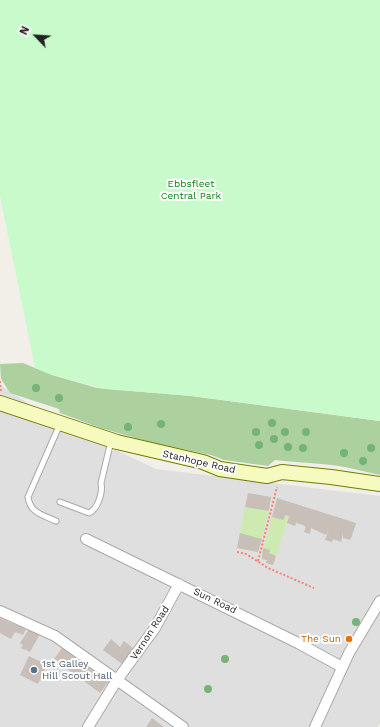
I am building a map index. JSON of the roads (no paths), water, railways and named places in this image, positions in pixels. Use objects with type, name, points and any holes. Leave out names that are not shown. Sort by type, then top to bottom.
[{"type":"main road","name":"Stanhope Road","points":[[0,404],[111,440],[153,452],[203,462],[220,469],[267,476],[278,473],[331,477],[380,484]]},
{"type":"street","name":"Sun Road","points":[[86,538],[298,642],[342,667]]},
{"type":"street","name":"Vernon Road","points":[[88,727],[117,680],[155,628],[179,584]]},
{"type":"street","points":[[316,727],[342,667],[380,601]]},
{"type":"street","points":[[0,611],[52,634],[183,727]]},
{"type":"lane","points":[[56,521],[36,512],[31,508],[28,497],[60,423]]},
{"type":"lane","points":[[60,502],[89,512],[95,509],[102,489],[101,483],[111,440]]},
{"type":"place","name":"The Sun","points":[[349,639]]},
{"type":"place","name":"1st Galley Hill Scout Hall","points":[[34,670]]},
{"type":"park label","name":"Ebbsfleet Central Park","points":[[191,190]]}]
